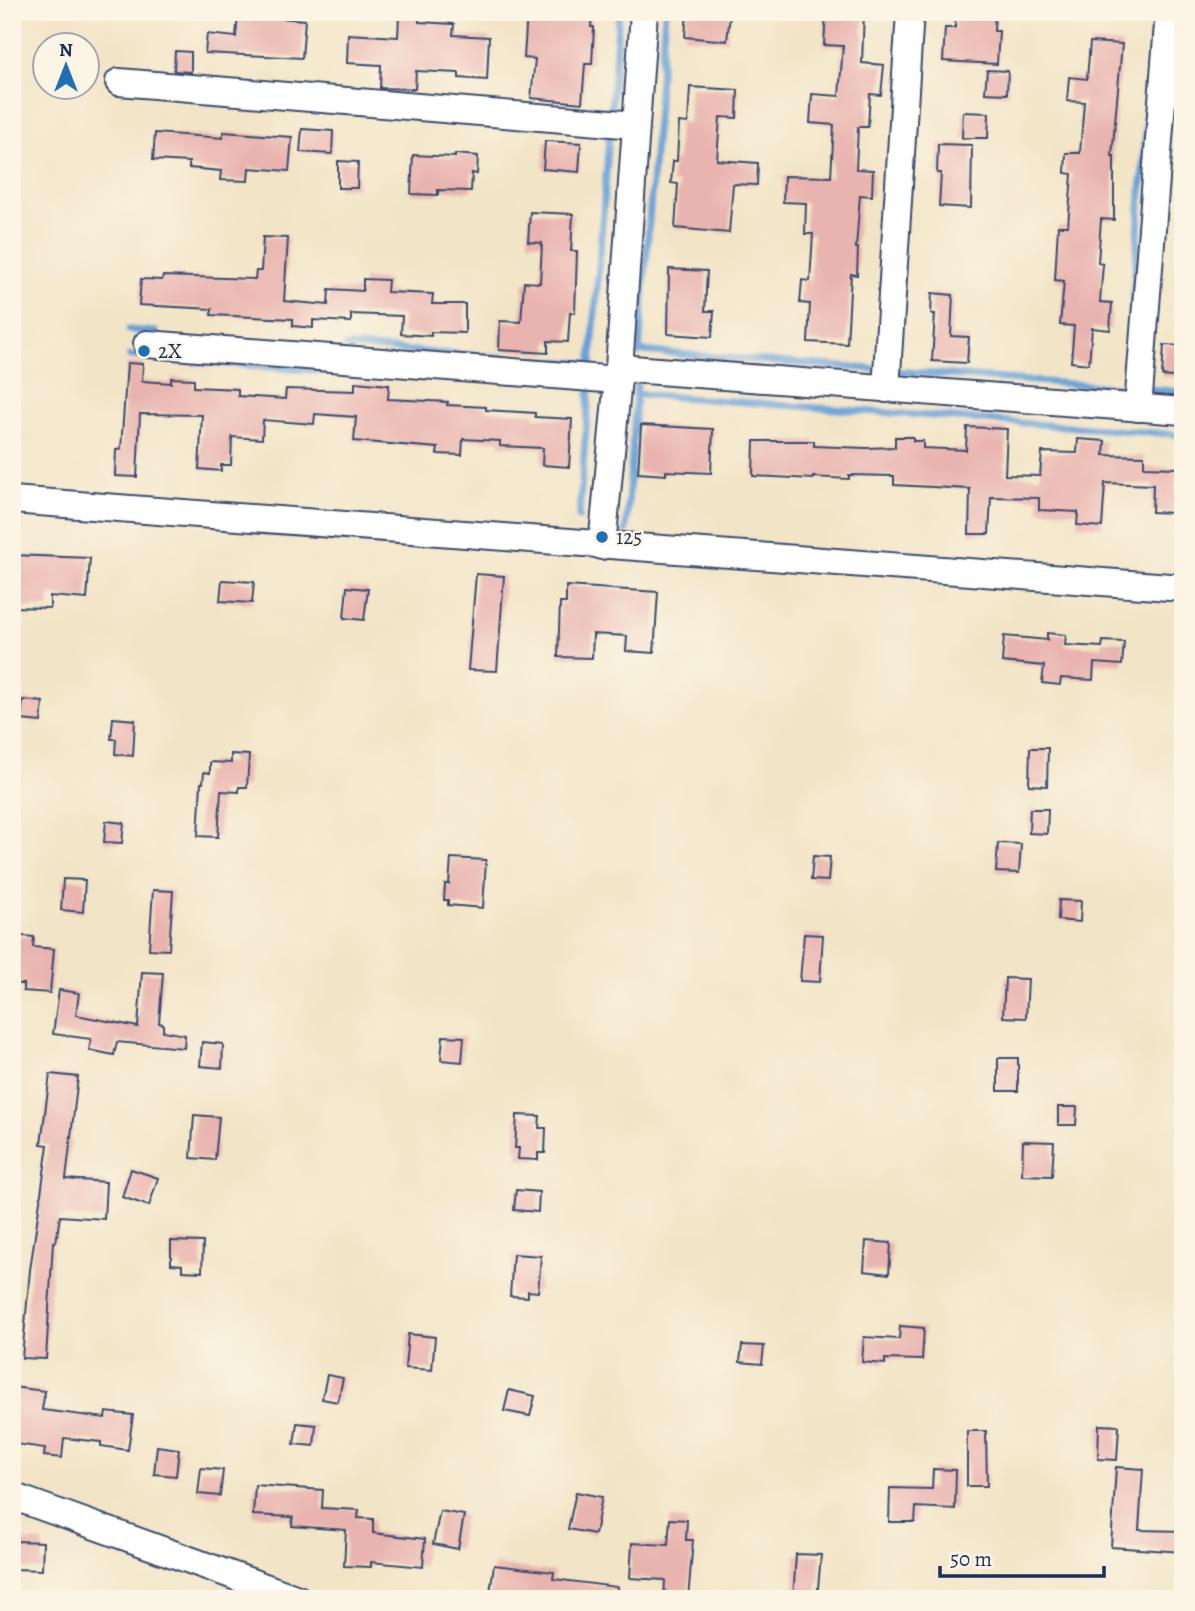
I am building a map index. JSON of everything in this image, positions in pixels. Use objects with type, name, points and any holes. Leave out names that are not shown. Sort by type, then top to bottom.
[{"type":"street","points":[[602,546],[618,374],[644,12]]},
{"type":"street","points":[[886,389],[910,12]]},
{"type":"street","points":[[1138,408],[1169,12]]},
{"type":"street","points":[[119,82],[635,125]]},
{"type":"street","points":[[147,344],[886,389],[1183,411]]},
{"type":"street","points":[[12,500],[1183,588]]},
{"type":"street","points":[[12,1496],[298,1599]]},
{"type":"building","points":[[527,12],[592,12],[592,64],[585,64],[582,103],[531,98],[535,59],[524,58]]},
{"type":"building","points":[[687,12],[730,15],[727,41],[685,37]]},
{"type":"building","points":[[826,12],[864,12],[862,63],[884,65],[881,95],[870,94],[868,127],[858,127],[856,169],[873,170],[872,196],[860,195],[857,275],[851,274],[847,344],[808,342],[810,304],[800,303],[802,280],[810,281],[813,234],[805,234],[806,203],[783,202],[784,176],[831,177],[834,125],[810,123],[812,94],[839,96],[843,46],[824,45]]},
{"type":"building","points":[[956,12],[995,12],[994,31],[999,31],[997,64],[943,61],[945,28],[955,28]]},
{"type":"building","points":[[238,15],[305,20],[302,58],[205,53],[207,34],[236,37]]},
{"type":"building","points":[[399,16],[419,17],[419,22],[454,24],[453,35],[489,37],[487,80],[459,78],[459,73],[416,71],[415,89],[380,88],[381,65],[347,63],[348,34],[398,37]]},
{"type":"building","points":[[1090,42],[1122,44],[1112,156],[1114,220],[1101,219],[1098,263],[1103,264],[1100,302],[1112,303],[1110,330],[1092,328],[1089,364],[1071,362],[1074,326],[1060,325],[1064,281],[1055,280],[1058,226],[1068,226],[1072,174],[1065,173],[1066,153],[1080,153],[1084,102],[1067,101],[1069,77],[1087,79]]},
{"type":"building","points":[[175,51],[191,52],[191,72],[174,71]]},
{"type":"building","points":[[987,70],[1008,71],[1007,94],[985,93]]},
{"type":"building","points":[[690,87],[738,90],[737,118],[720,117],[717,160],[758,163],[757,185],[733,184],[729,233],[675,228],[678,184],[671,183],[673,161],[677,161],[679,122],[688,123]]},
{"type":"building","points":[[963,112],[989,113],[988,138],[962,138]]},
{"type":"building","points":[[302,129],[333,131],[332,154],[300,152]]},
{"type":"building","points":[[223,132],[292,137],[289,171],[249,168],[248,181],[220,180],[221,171],[189,168],[189,162],[153,160],[155,133],[223,138]]},
{"type":"building","points":[[545,141],[581,143],[579,172],[543,169]]},
{"type":"building","points":[[938,144],[972,145],[971,208],[939,206],[941,173],[937,173]]},
{"type":"building","points":[[455,154],[478,156],[477,174],[472,173],[471,191],[438,190],[438,195],[411,194],[413,155],[455,157]]},
{"type":"building","points":[[338,161],[358,162],[357,188],[338,188]]},
{"type":"building","points":[[530,212],[573,214],[571,251],[577,251],[575,313],[570,312],[568,342],[548,341],[548,353],[499,350],[500,321],[521,322],[524,282],[540,283],[542,243],[528,242]]},
{"type":"building","points":[[263,237],[288,238],[284,301],[328,305],[329,289],[363,291],[363,279],[388,280],[387,292],[433,294],[432,304],[465,304],[465,333],[431,332],[431,336],[401,334],[402,316],[351,314],[351,322],[313,320],[313,328],[293,326],[293,319],[211,315],[212,309],[139,305],[141,279],[162,280],[163,276],[255,279],[256,271],[261,271]]},
{"type":"building","points":[[669,269],[707,271],[705,311],[714,311],[712,337],[668,334]]},
{"type":"building","points":[[932,293],[953,295],[951,336],[969,337],[967,363],[932,361],[935,314],[931,314]]},
{"type":"building","points":[[1164,345],[1183,346],[1183,378],[1162,376]]},
{"type":"building","points":[[127,363],[143,364],[142,381],[171,383],[171,378],[194,379],[194,387],[238,389],[238,396],[285,399],[286,389],[355,391],[355,382],[389,385],[388,399],[448,402],[447,405],[486,407],[486,410],[535,413],[535,417],[572,419],[569,467],[542,465],[543,448],[500,446],[500,441],[463,439],[462,455],[437,454],[438,448],[354,441],[356,417],[315,414],[314,424],[263,420],[262,439],[232,437],[231,465],[221,465],[221,471],[199,469],[202,415],[140,414],[137,477],[115,476],[116,449],[121,449]]},
{"type":"building","points":[[641,425],[713,429],[711,473],[638,473]]},
{"type":"building","points":[[967,427],[1007,429],[1005,475],[1040,476],[1042,452],[1077,453],[1078,439],[1105,441],[1104,455],[1144,456],[1144,467],[1177,468],[1175,513],[1152,512],[1153,485],[1105,483],[1102,527],[1077,525],[1078,512],[1039,510],[1039,498],[991,497],[989,534],[969,534],[970,489],[894,485],[894,476],[849,475],[849,479],[813,479],[753,476],[754,441],[814,441],[814,446],[866,448],[895,447],[895,437],[913,437],[913,441],[923,441],[923,448],[966,450]]},
{"type":"building","points":[[12,555],[90,558],[87,599],[50,596],[50,608],[12,607]]},
{"type":"building","points":[[476,574],[504,576],[497,671],[468,670]]},
{"type":"building","points":[[222,580],[254,582],[252,603],[220,601]]},
{"type":"building","points":[[566,586],[658,592],[654,653],[626,651],[627,636],[593,634],[592,658],[558,657],[560,603],[566,603]]},
{"type":"building","points":[[347,587],[368,589],[364,620],[344,618]]},
{"type":"building","points":[[1047,633],[1066,635],[1065,645],[1102,647],[1103,641],[1124,642],[1122,665],[1094,663],[1093,680],[1061,678],[1060,685],[1042,683],[1044,666],[1002,662],[1004,636],[1047,640]]},
{"type":"building","points":[[23,700],[43,702],[41,722],[21,720]]},
{"type":"building","points":[[113,718],[135,720],[133,756],[115,754],[116,739],[111,739]]},
{"type":"building","points":[[1030,748],[1048,748],[1047,786],[1029,785]]},
{"type":"building","points":[[231,754],[249,755],[247,787],[239,787],[239,792],[221,791],[218,837],[198,836],[204,772],[210,773],[210,762],[231,763]]},
{"type":"building","points":[[1030,809],[1048,809],[1047,834],[1029,833]]},
{"type":"building","points":[[106,821],[124,823],[122,843],[104,842]]},
{"type":"building","points":[[998,843],[1021,844],[1019,873],[996,872]]},
{"type":"building","points":[[813,856],[830,857],[828,881],[811,880]]},
{"type":"building","points":[[451,858],[486,860],[483,908],[448,905],[448,900],[444,900],[445,884],[449,884]]},
{"type":"building","points":[[63,879],[85,880],[83,912],[61,910]]},
{"type":"building","points":[[153,890],[173,891],[169,950],[149,949]]},
{"type":"building","points":[[1059,900],[1081,901],[1080,922],[1058,920]]},
{"type":"building","points":[[804,934],[823,935],[820,982],[800,981]]},
{"type":"building","points":[[12,935],[34,937],[33,947],[54,949],[50,993],[23,991],[23,984],[12,984]]},
{"type":"building","points":[[142,972],[163,973],[159,1023],[163,1024],[163,1031],[185,1035],[184,1048],[117,1042],[114,1055],[89,1050],[91,1039],[53,1034],[59,990],[79,993],[76,1015],[138,1027]]},
{"type":"building","points":[[1005,978],[1028,979],[1026,1018],[1003,1017]]},
{"type":"building","points":[[443,1036],[464,1037],[462,1062],[441,1060]]},
{"type":"building","points":[[202,1042],[223,1044],[222,1068],[200,1066]]},
{"type":"building","points":[[998,1058],[1018,1058],[1018,1091],[998,1091]]},
{"type":"building","points":[[50,1074],[78,1077],[66,1179],[106,1182],[104,1219],[60,1216],[56,1242],[53,1242],[46,1359],[22,1358],[30,1270],[48,1145],[41,1144]]},
{"type":"building","points":[[1058,1107],[1077,1107],[1076,1125],[1058,1125]]},
{"type":"building","points":[[194,1115],[219,1117],[215,1160],[191,1158]]},
{"type":"building","points":[[517,1115],[540,1116],[539,1128],[546,1128],[545,1153],[538,1153],[538,1160],[518,1159],[519,1148],[515,1148]]},
{"type":"building","points":[[1023,1141],[1054,1142],[1052,1176],[1022,1175]]},
{"type":"building","points":[[131,1169],[158,1178],[149,1206],[122,1197]]},
{"type":"building","points":[[516,1190],[539,1192],[538,1212],[514,1210]]},
{"type":"building","points":[[171,1241],[203,1242],[202,1272],[182,1271],[182,1265],[171,1264]]},
{"type":"building","points":[[866,1241],[891,1243],[889,1274],[864,1271]]},
{"type":"building","points":[[513,1254],[541,1256],[538,1292],[528,1291],[528,1297],[510,1296]]},
{"type":"building","points":[[900,1326],[924,1328],[922,1360],[885,1359],[885,1364],[862,1362],[864,1337],[899,1339]]},
{"type":"building","points":[[408,1334],[435,1337],[432,1370],[405,1368]]},
{"type":"building","points":[[742,1345],[764,1346],[762,1364],[740,1362]]},
{"type":"building","points":[[327,1375],[343,1378],[338,1402],[322,1399]]},
{"type":"building","points":[[12,1387],[45,1391],[42,1410],[105,1418],[106,1412],[133,1415],[128,1450],[101,1446],[101,1442],[64,1438],[62,1458],[44,1456],[45,1448],[12,1442]]},
{"type":"building","points":[[509,1390],[535,1396],[530,1416],[504,1411]]},
{"type":"building","points":[[297,1423],[316,1425],[314,1446],[294,1444]]},
{"type":"building","points":[[1099,1425],[1119,1426],[1117,1460],[1098,1459]]},
{"type":"building","points":[[967,1431],[986,1431],[987,1486],[967,1486]]},
{"type":"building","points":[[157,1446],[179,1449],[176,1476],[154,1474]]},
{"type":"building","points":[[1116,1467],[1143,1469],[1139,1530],[1183,1531],[1183,1552],[1111,1547]]},
{"type":"building","points":[[201,1468],[223,1470],[220,1496],[198,1494]]},
{"type":"building","points":[[933,1469],[956,1470],[955,1509],[916,1507],[915,1522],[889,1522],[890,1488],[932,1489]]},
{"type":"building","points":[[255,1485],[323,1490],[322,1508],[359,1510],[358,1518],[373,1519],[373,1533],[425,1539],[423,1567],[371,1562],[371,1567],[344,1566],[346,1530],[292,1526],[293,1517],[253,1515]]},
{"type":"building","points":[[576,1492],[602,1497],[595,1534],[568,1529]]},
{"type":"building","points":[[440,1511],[464,1515],[458,1549],[433,1544]]},
{"type":"building","points":[[670,1519],[687,1520],[686,1540],[693,1540],[688,1599],[664,1599],[665,1580],[630,1578],[632,1543],[668,1545]]},
{"type":"building","points":[[14,1541],[43,1542],[42,1570],[14,1569]]},
{"type":"building","points":[[796,1554],[821,1555],[817,1599],[793,1599]]},
{"type":"building","points":[[494,1565],[554,1572],[553,1579],[617,1587],[616,1599],[489,1599]]},
{"type":"waterway","points":[[611,110],[619,12]]},
{"type":"waterway","points":[[639,353],[665,12]]},
{"type":"waterway","points":[[1126,388],[1155,12]]},
{"type":"waterway","points":[[591,365],[609,137]]},
{"type":"waterway","points":[[129,330],[156,332]]},
{"type":"waterway","points":[[346,346],[591,364]]},
{"type":"waterway","points":[[640,351],[873,369]]},
{"type":"waterway","points":[[130,356],[324,371]]},
{"type":"waterway","points":[[896,371],[1128,388]]},
{"type":"waterway","points":[[626,531],[637,386]]},
{"type":"waterway","points":[[1149,389],[1183,392]]},
{"type":"waterway","points":[[579,517],[589,392]]},
{"type":"waterway","points":[[637,394],[1183,435]]},
{"type":"place","name":"2X","points":[[144,351]]},
{"type":"place","name":"125","points":[[602,537]]}]
